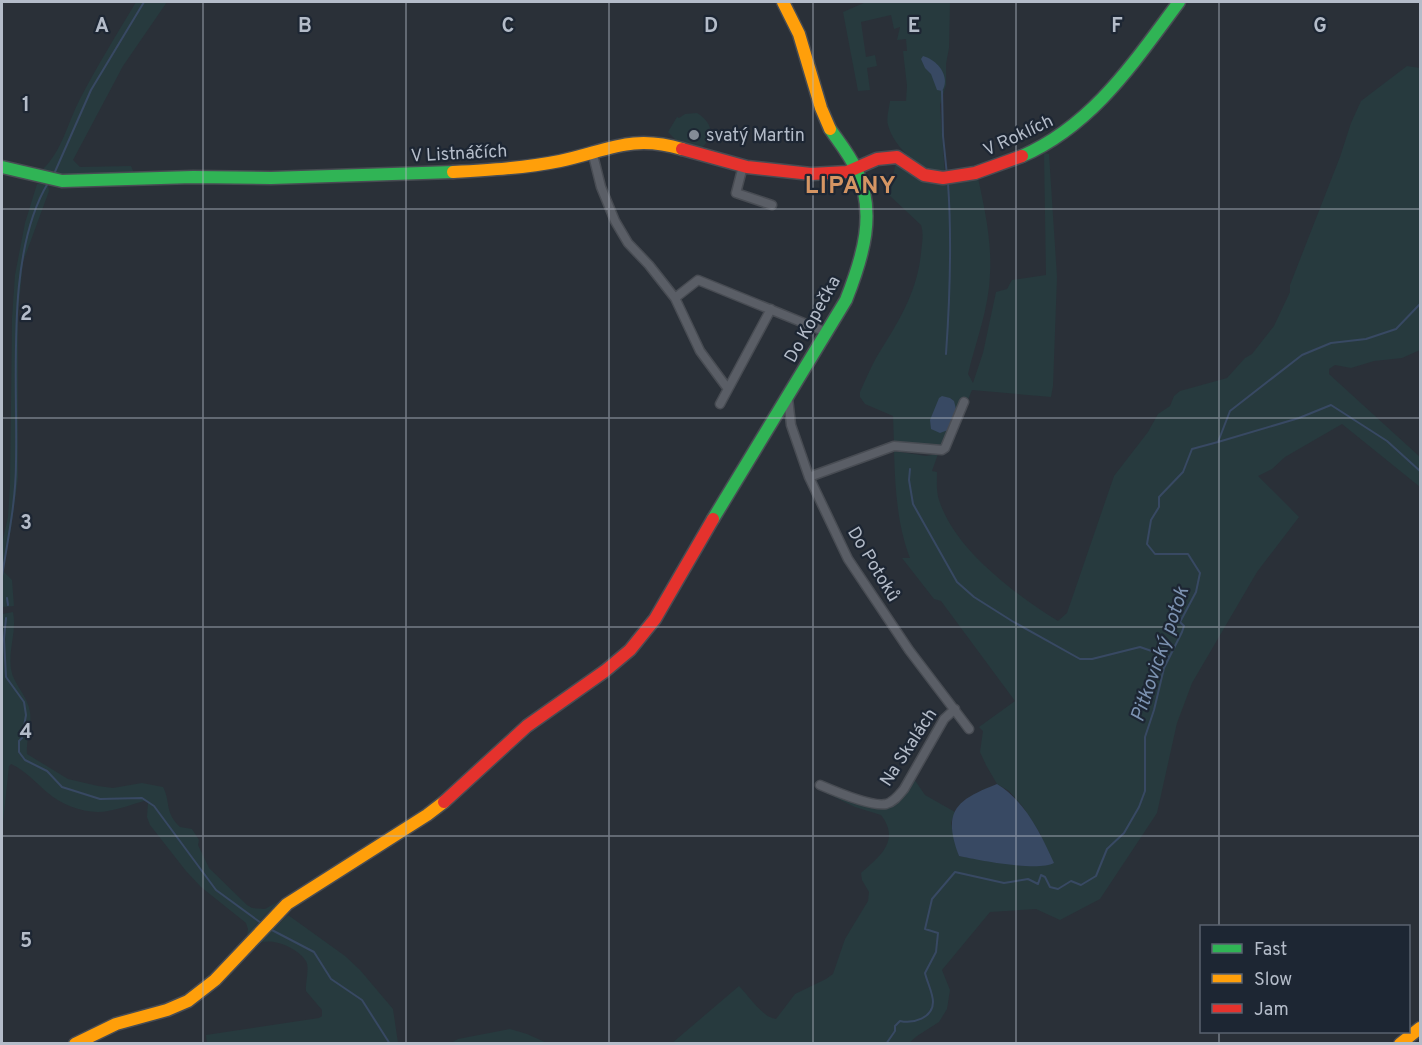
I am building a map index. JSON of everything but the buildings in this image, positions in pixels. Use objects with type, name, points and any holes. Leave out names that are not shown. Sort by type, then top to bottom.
[{"type":"street","name":"Do Kopečka","points":[[75,1044],[108,1028],[171,1009],[200,994],[220,975],[270,918],[296,898],[427,815],[459,790],[526,726],[605,671],[630,650],[655,619],[719,508],[846,300],[860,267],[865,247],[868,206],[865,186],[857,169],[824,118],[801,37],[783,2]]},
{"type":"street","name":"V Roklích","points":[[857,169],[877,159],[897,157],[927,176],[948,178],[977,172],[1019,158],[1067,132],[1101,101],[1179,2]]},
{"type":"street","name":"V Listnáčích","points":[[2,167],[55,181],[193,177],[271,178],[496,170],[560,161],[616,145],[647,142],[676,147],[743,166],[812,174],[847,172],[857,169]]},
{"type":"street","points":[[592,151],[602,188],[615,221],[628,243],[650,265],[675,298],[700,351],[728,389]]},
{"type":"street","points":[[743,166],[736,193],[772,205]]},
{"type":"street","points":[[675,298],[698,280],[826,332]]},
{"type":"street","points":[[720,404],[771,309]]},
{"type":"street","name":"Do Potoků","points":[[788,398],[791,425],[809,477],[830,523],[860,577],[909,650],[969,729]]},
{"type":"street","points":[[809,477],[894,446],[942,450],[945,448],[964,402]]},
{"type":"street","name":"Na Skalách","points":[[820,785],[848,796],[883,805],[889,803],[897,798],[904,789],[944,719],[955,709]]},
{"type":"street","points":[[1400,1044],[1420,1028]]},
{"type":"green space","points":[[136,2],[167,2],[123,66],[73,160],[80,167],[131,166],[135,175],[87,177],[50,173],[43,169],[55,154],[87,87]]},
{"type":"green space","points":[[866,2],[950,2],[946,85],[940,105],[945,175],[936,174],[910,158],[896,142],[888,125],[890,101],[906,101],[907,86],[903,51],[907,51],[906,39],[897,40],[900,27],[894,29],[891,15],[861,22],[866,57],[875,55],[877,66],[867,68],[870,90],[858,91],[843,12]]},
{"type":"green space","points":[[1407,66],[1420,68],[1420,350],[1402,358],[1374,361],[1351,368],[1335,365],[1329,369],[1329,374],[1420,457],[1420,487],[1342,424],[1285,457],[1272,469],[1258,476],[1299,517],[1257,572],[1192,683],[1177,723],[1157,813],[1100,899],[1060,920],[1036,909],[990,912],[942,970],[950,990],[947,1009],[939,1022],[909,1043],[671,1044],[739,986],[761,1010],[776,1019],[795,994],[833,974],[845,939],[868,901],[869,892],[861,873],[881,854],[888,841],[889,833],[887,824],[881,815],[855,807],[824,792],[883,805],[894,805],[902,799],[914,779],[925,795],[955,812],[951,823],[959,856],[1024,866],[1041,835],[1023,807],[1009,791],[997,784],[980,752],[983,731],[979,727],[1015,701],[941,601],[934,599],[902,558],[910,558],[899,519],[894,451],[926,456],[938,454],[932,471],[937,472],[938,497],[958,536],[988,569],[1024,598],[1058,621],[1067,613],[1114,476],[1148,432],[1158,414],[1170,406],[1174,396],[1180,391],[1227,378],[1245,358],[1252,354],[1274,326],[1290,292],[1290,285],[1361,101]]},
{"type":"green space","points":[[697,113],[706,121],[710,130],[709,139],[701,149],[676,140],[668,132],[677,117]]},
{"type":"green space","points":[[1044,153],[1049,154],[1057,277],[1051,397],[972,390],[951,441],[939,446],[894,443],[893,416],[865,404],[860,397],[860,392],[876,358],[905,308],[919,268],[921,225],[889,195],[897,157],[918,172],[977,173],[987,223],[990,261],[987,299],[968,374],[973,383],[983,353],[996,292],[1007,289],[1012,280],[1046,275]]},
{"type":"green space","points":[[44,182],[48,185],[49,191],[23,262],[18,314],[18,478],[3,571],[12,580],[14,606],[2,607],[2,544],[8,517],[10,485],[12,318],[15,275],[25,223],[37,184]]},
{"type":"green space","points":[[13,612],[11,669],[29,706],[27,754],[68,779],[113,788],[142,783],[163,787],[172,817],[180,827],[192,829],[199,840],[198,845],[209,868],[252,908],[265,909],[279,901],[247,935],[246,923],[201,887],[150,825],[147,817],[148,802],[100,812],[76,808],[54,798],[26,773],[11,764],[2,832],[2,614]]},
{"type":"green space","points":[[288,915],[345,956],[360,970],[393,1009],[398,1043],[207,1043],[206,1035],[322,1016],[322,1010],[306,991],[308,968],[302,956],[277,942],[258,944]]},
{"type":"green space","points":[[510,1029],[547,1043],[451,1043],[458,1039]]},
{"type":"water","points":[[923,56],[934,61],[942,70],[945,80],[942,91],[937,90],[931,74],[925,68],[921,59]]},
{"type":"water","points":[[942,396],[954,401],[956,409],[948,430],[940,433],[931,429],[930,420]]},
{"type":"water","points":[[997,784],[1016,799],[1024,809],[1038,830],[1054,863],[1022,866],[959,856],[952,828],[956,809],[971,796]]},
{"type":"waterway","points":[[54,174],[91,90],[144,2]]},
{"type":"waterway","points":[[942,91],[947,175]]},
{"type":"waterway","points":[[2,576],[16,477],[16,356],[20,281],[25,245],[34,212],[48,183]]},
{"type":"waterway","points":[[946,354],[950,268],[948,183]]},
{"type":"waterway","name":"Pitkovický potok","points":[[886,1044],[900,1021],[911,1022],[921,1019],[932,1008],[932,995],[925,973],[936,952],[938,933],[925,929],[932,899],[955,872],[1004,883],[1028,879],[1038,884],[1041,875],[1045,877],[1050,887],[1058,889],[1071,881],[1081,885],[1096,876],[1107,849],[1124,833],[1139,807],[1145,791],[1145,737],[1164,668],[1182,632],[1184,626],[1180,622],[1196,592],[1200,573],[1188,554],[1155,554],[1147,544],[1151,520],[1159,507],[1159,497],[1183,472],[1192,449],[1218,442],[1230,411],[1302,355],[1331,343],[1366,339],[1396,329],[1420,304]]},
{"type":"waterway","points":[[1218,442],[1299,418],[1331,405],[1387,441],[1420,471]]},
{"type":"waterway","points":[[910,469],[909,480],[913,504],[957,582],[974,597],[1080,659],[1092,659],[1140,647],[1169,657]]},
{"type":"waterway","points":[[7,598],[8,605]]},
{"type":"waterway","points":[[6,618],[4,639],[6,677],[24,702],[26,715],[22,738],[19,741],[19,752],[25,760],[47,771],[62,787],[100,799],[142,798],[154,806],[216,890],[261,923]]},
{"type":"waterway","points":[[268,928],[314,952],[331,979],[362,1000],[390,1044]]},
{"type":"traffic: fast","points":[[1022,156],[1047,143],[1091,109],[1128,69],[1179,2]]},
{"type":"traffic: fast","points":[[713,519],[846,300],[858,267],[867,218],[866,202],[856,169],[830,129]]},
{"type":"traffic: fast","points":[[2,167],[62,181],[193,177],[271,178],[453,172]]},
{"type":"traffic: slow","points":[[783,2],[799,34],[821,108],[830,129]]},
{"type":"traffic: slow","points":[[453,172],[547,163],[633,144],[648,143],[682,149]]},
{"type":"traffic: slow","points":[[75,1044],[116,1024],[167,1010],[188,1001],[215,980],[287,904],[444,802]]},
{"type":"traffic: slow","points":[[1400,1044],[1420,1028]]},
{"type":"traffic: jam","points":[[682,149],[747,167],[811,174],[847,172],[877,159],[897,157],[924,175],[943,178],[975,173],[1022,156]]},
{"type":"traffic: jam","points":[[444,802],[527,726],[605,671],[630,650],[655,619],[713,519]]},
{"type":"place","name":"svatý Martin","points":[[694,135]]},
{"type":"district","name":"LIPANY","points":[[851,185]]}]
